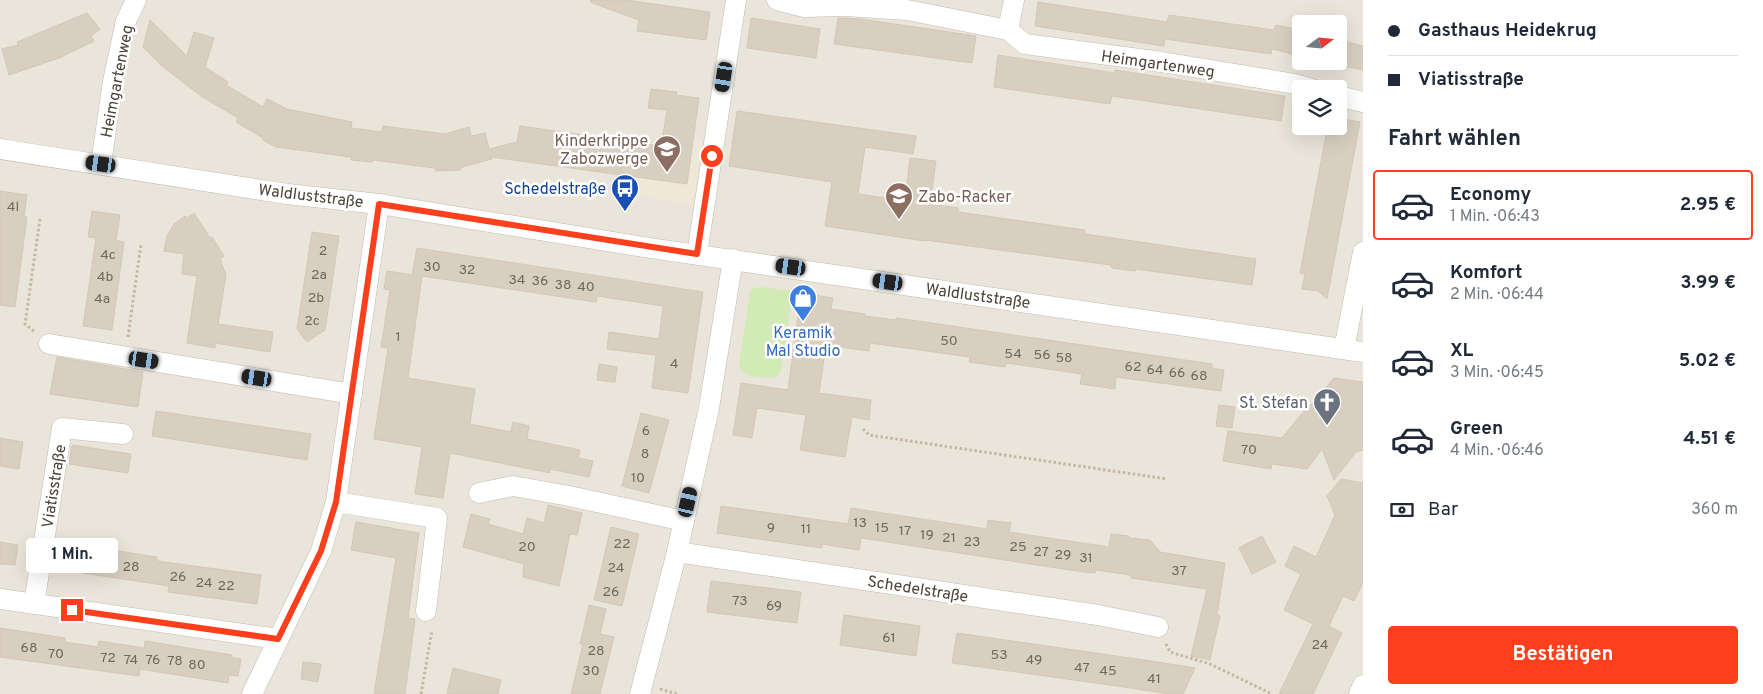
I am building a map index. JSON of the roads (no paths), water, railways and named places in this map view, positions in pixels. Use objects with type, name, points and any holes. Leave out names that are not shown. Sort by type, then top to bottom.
[{"type":"street","name":"Heimgartenweg","points":[[101,164],[113,81],[126,21],[136,0]]},
{"type":"street","points":[[697,254],[736,0]]},
{"type":"street","name":"Heimgartenweg","points":[[777,0],[804,7],[845,6],[907,10],[1008,30],[1025,44],[1162,62],[1292,84]]},
{"type":"street","points":[[1008,30],[1014,0]]},
{"type":"street","points":[[1347,98],[1363,102]]},
{"type":"street","name":"Waldluststraße","points":[[0,149],[287,194],[379,204],[697,254],[1353,351]]},
{"type":"street","points":[[252,694],[321,551],[336,502],[379,204]]},
{"type":"street","points":[[1353,351],[1363,252]]},
{"type":"street","points":[[640,694],[677,552],[709,408],[733,259]]},
{"type":"street","points":[[49,344],[352,394]]},
{"type":"street","name":"Viatisstraße","points":[[34,604],[62,428],[123,434]]},
{"type":"street","points":[[479,493],[513,486],[569,496],[684,522]]},
{"type":"street","points":[[336,502],[437,518],[426,611]]},
{"type":"street","name":"Schedelstraße","points":[[677,552],[1098,615],[1158,628]]},
{"type":"street","points":[[0,599],[278,639]]},
{"type":"street","points":[[1359,694],[1363,685]]},
{"type":"place","name":"Kinderkrippe Zabozwerge","points":[[667,173]]},
{"type":"place","name":"Schedelstraße","points":[[625,212]]},
{"type":"place","name":"Zabo-Racker","points":[[899,220]]},
{"type":"place","name":"Keramik Mal Studio","points":[[803,322]]},
{"type":"place","name":"St. Stefan","points":[[1327,426]]}]
